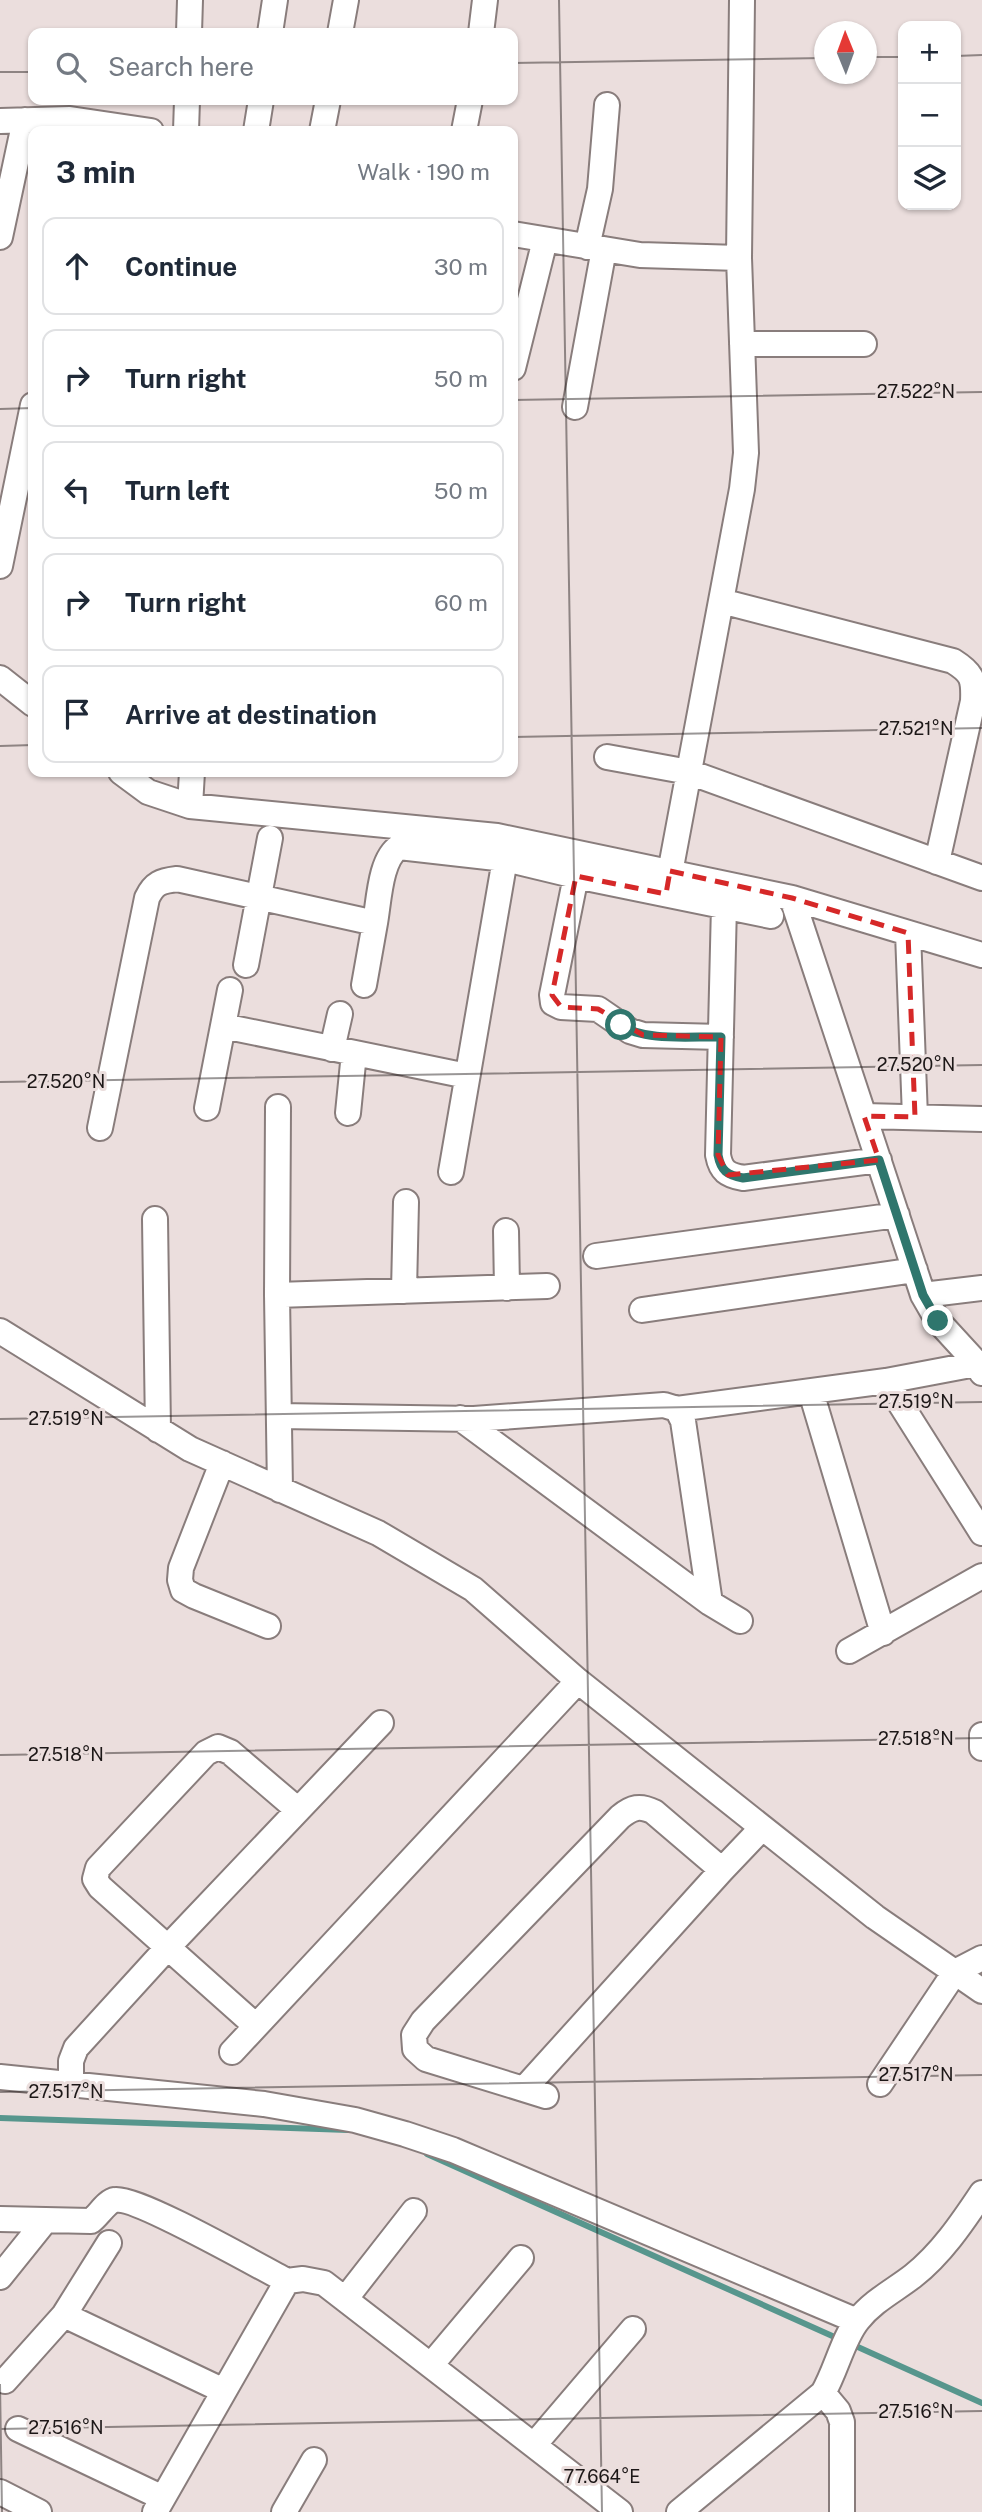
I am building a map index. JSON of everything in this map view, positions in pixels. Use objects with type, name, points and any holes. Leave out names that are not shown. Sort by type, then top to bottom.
[{"type":"street","points":[[189,28],[190,0]]},
{"type":"street","points":[[271,28],[275,0]]},
{"type":"street","points":[[341,28],[346,0]]},
{"type":"street","points":[[482,28],[485,0]]},
{"type":"street","points":[[668,882],[742,489],[746,453],[739,258],[742,0]]},
{"type":"street","points":[[186,126],[187,105]]},
{"type":"street","points":[[257,126],[260,105]]},
{"type":"street","points":[[323,126],[327,105]]},
{"type":"street","points":[[465,126],[469,105]]},
{"type":"street","points":[[575,407],[596,248],[607,106]]},
{"type":"street","points":[[0,121],[70,119],[90,126]]},
{"type":"street","points":[[0,237],[25,120]]},
{"type":"street","points":[[518,235],[640,255],[739,258]]},
{"type":"street","points":[[518,348],[545,240]]},
{"type":"street","points":[[742,344],[864,344]]},
{"type":"street","points":[[0,566],[28,429]]},
{"type":"street","points":[[721,601],[953,661],[968,670],[974,684],[973,701],[937,862]]},
{"type":"street","points":[[0,678],[28,700]]},
{"type":"street","points":[[607,757],[688,772],[982,878]]},
{"type":"street","points":[[128,777],[148,792],[190,806],[497,835],[668,882],[724,905],[771,916]]},
{"type":"street","points":[[190,806],[192,777]]},
{"type":"street","points":[[246,965],[270,838]]},
{"type":"street","points":[[364,985],[386,862],[391,852],[399,847],[505,859],[576,876],[668,882],[792,898],[982,955]]},
{"type":"street","points":[[451,1172],[505,859]]},
{"type":"street","points":[[576,876],[552,995],[553,1003],[561,1007],[598,1009],[630,1031],[643,1035],[721,1037]]},
{"type":"street","points":[[100,1128],[147,898],[152,888],[161,881],[177,880],[375,923]]},
{"type":"street","points":[[792,898],[923,1295],[938,1321],[980,1369]]},
{"type":"street","points":[[724,905],[718,1155],[720,1167],[728,1175],[743,1178],[879,1160]]},
{"type":"street","points":[[908,933],[915,1117]]},
{"type":"street","points":[[207,1108],[230,990]]},
{"type":"street","points":[[340,1014],[348,1113]]},
{"type":"street","points":[[223,1026],[467,1076]]},
{"type":"street","points":[[278,1107],[280,1490]]},
{"type":"street","points":[[864,1116],[982,1119]]},
{"type":"street","points":[[404,1291],[405,1202]]},
{"type":"street","points":[[596,1256],[897,1215]]},
{"type":"street","points":[[155,1219],[158,1430]]},
{"type":"street","points":[[506,1231],[507,1288]]},
{"type":"street","points":[[642,1310],[915,1270]]},
{"type":"street","points":[[277,1295],[547,1286]]},
{"type":"street","points":[[923,1295],[982,1288]]},
{"type":"street","points":[[0,1331],[190,1449],[378,1533],[473,1589],[578,1681],[762,1828],[875,1917],[982,1991]]},
{"type":"street","points":[[279,1416],[460,1418],[664,1405],[677,1409],[980,1369]]},
{"type":"street","points":[[886,1381],[982,1534]]},
{"type":"street","points":[[811,1392],[883,1633]]},
{"type":"street","points":[[677,1409],[683,1421],[710,1603]]},
{"type":"street","points":[[460,1418],[710,1603],[740,1621]]},
{"type":"street","points":[[222,1463],[181,1568],[180,1580],[183,1590],[194,1596],[268,1626]]},
{"type":"street","points":[[849,1651],[982,1576]]},
{"type":"street","points":[[232,2052],[578,1681]]},
{"type":"street","points":[[71,2084],[71,2061],[76,2048],[381,1723]]},
{"type":"street","points":[[982,1735],[982,1748]]},
{"type":"street","points":[[256,2026],[100,1887],[95,1879],[98,1868],[206,1753],[218,1747],[230,1752],[298,1811]]},
{"type":"street","points":[[722,1870],[654,1812],[643,1807],[631,1808],[442,2001],[414,2035],[415,2049],[426,2059],[535,2092],[722,1870],[762,1828]]},
{"type":"street","points":[[880,2084],[955,1972],[982,1958]]},
{"type":"street","points":[[0,2077],[264,2104],[355,2120],[405,2134],[453,2150],[854,2327]]},
{"type":"street","points":[[679,2512],[828,2384],[854,2327],[873,2305],[915,2275],[944,2246],[982,2193]]},
{"type":"street","points":[[0,2219],[91,2221],[111,2201],[117,2199],[150,2210],[287,2281],[303,2279],[324,2283],[620,2512]]},
{"type":"street","points":[[346,2298],[414,2211]]},
{"type":"street","points":[[0,2277],[45,2221]]},
{"type":"street","points":[[5,2381],[64,2315],[108,2243]]},
{"type":"street","points":[[431,2365],[521,2258]]},
{"type":"street","points":[[18,2429],[159,2505],[287,2281]]},
{"type":"street","points":[[64,2315],[224,2391]]},
{"type":"street","points":[[534,2445],[633,2329]]},
{"type":"street","points":[[828,2384],[842,2422],[842,2512]]},
{"type":"street","points":[[284,2512],[314,2460]]},
{"type":"street","points":[[0,2492],[39,2512]]},
{"type":"highlighted area","points":[[670,871],[792,898],[908,933],[915,1117],[864,1116],[879,1160],[728,1175],[718,1155],[721,1037],[643,1035],[598,1009],[561,1007],[552,995],[576,876],[666,894]]},
{"type":"waterway","points":[[0,2118],[348,2130]]},
{"type":"waterway","points":[[427,2154],[839,2339]]},
{"type":"waterway","points":[[849,2343],[982,2403]]},
{"type":"route","points":[[621,1025],[643,1035],[721,1037],[718,1155],[720,1167],[728,1175],[743,1178],[879,1160],[923,1295],[938,1321]]}]
